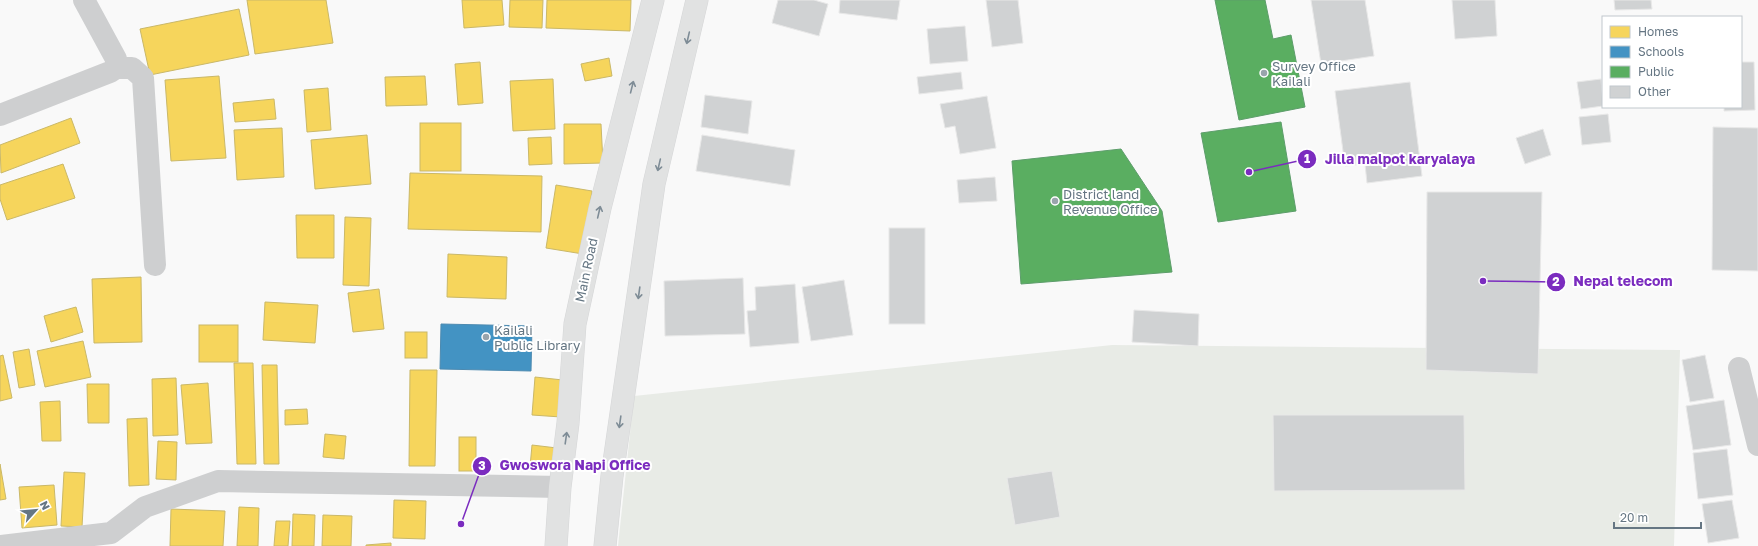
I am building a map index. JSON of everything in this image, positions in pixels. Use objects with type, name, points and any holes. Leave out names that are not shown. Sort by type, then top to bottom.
[{"type":"main road","name":"Main Road","points":[[556,546],[560,487],[568,423],[574,324],[600,208],[653,0]]},
{"type":"main road","points":[[606,546],[612,476],[654,184],[697,0]]},
{"type":"street","points":[[84,0],[116,59],[116,68]]},
{"type":"street","points":[[0,115],[110,72],[116,68],[132,68],[143,78],[155,265]]},
{"type":"street","points":[[1739,368],[1758,445]]},
{"type":"street","points":[[0,546],[111,533],[145,507],[218,481],[560,487]]},
{"type":"shaded area","points":[[1112,345],[1680,350],[1674,546],[618,546],[634,396]]},
{"type":"building: Homes","points":[[247,0],[326,0],[333,43],[255,54]]},
{"type":"building: Homes","points":[[462,0],[502,0],[504,25],[464,28]]},
{"type":"building: Homes","points":[[510,0],[543,0],[542,28],[509,27]]},
{"type":"building: Homes","points":[[547,0],[631,0],[630,31],[546,28]]},
{"type":"building: Homes","points":[[239,9],[249,55],[150,75],[140,29]]},
{"type":"building: Homes","points":[[609,58],[612,76],[585,81],[581,64]]},
{"type":"building: Homes","points":[[480,62],[483,103],[458,105],[455,64]]},
{"type":"building: Homes","points":[[219,76],[226,158],[171,161],[165,80]]},
{"type":"building: Homes","points":[[425,76],[427,105],[386,106],[385,77]]},
{"type":"building: Homes","points":[[553,79],[555,129],[513,131],[510,81]]},
{"type":"building: Homes","points":[[328,88],[331,130],[307,132],[304,90]]},
{"type":"building: Homes","points":[[274,99],[276,119],[235,122],[233,103]]},
{"type":"building: Homes","points":[[71,118],[80,143],[1,173],[0,145]]},
{"type":"building: Homes","points":[[420,123],[461,123],[461,171],[420,171]]},
{"type":"building: Homes","points":[[564,124],[601,124],[603,163],[564,164]]},
{"type":"building: Homes","points":[[282,128],[284,177],[237,180],[234,130]]},
{"type":"building: Homes","points":[[367,135],[371,184],[315,189],[311,140]]},
{"type":"building: Homes","points":[[551,137],[552,164],[529,165],[528,138]]},
{"type":"building: Homes","points":[[63,164],[75,198],[7,220],[0,199],[0,185]]},
{"type":"building: Homes","points":[[410,173],[542,176],[541,232],[408,229]]},
{"type":"building: Homes","points":[[556,185],[592,191],[583,254],[546,248]]},
{"type":"building: Homes","points":[[296,215],[334,215],[334,258],[297,258]]},
{"type":"building: Homes","points":[[345,217],[371,218],[369,286],[343,285]]},
{"type":"building: Homes","points":[[448,254],[507,257],[506,299],[447,297]]},
{"type":"building: Homes","points":[[141,277],[142,342],[94,343],[92,279]]},
{"type":"building: Homes","points":[[379,289],[384,329],[353,332],[348,293]]},
{"type":"building: Homes","points":[[265,302],[318,305],[315,343],[263,340]]},
{"type":"building: Homes","points":[[76,307],[83,332],[51,342],[44,316]]},
{"type":"building: Homes","points":[[199,325],[238,325],[238,362],[199,362]]},
{"type":"building: Homes","points":[[405,332],[427,332],[427,358],[405,358]]},
{"type":"building: Homes","points":[[83,341],[91,377],[45,387],[37,351]]},
{"type":"building: Homes","points":[[29,349],[35,385],[19,388],[13,352]]},
{"type":"building: Homes","points":[[3,355],[12,398],[0,401],[0,356]]},
{"type":"building: Homes","points":[[234,363],[253,363],[256,464],[237,464]]},
{"type":"building: Homes","points":[[262,365],[277,365],[279,464],[264,464]]},
{"type":"building: Homes","points":[[410,370],[437,370],[435,466],[409,466]]},
{"type":"building: Homes","points":[[535,377],[563,380],[561,417],[532,415]]},
{"type":"building: Homes","points":[[176,378],[178,435],[153,436],[152,379]]},
{"type":"building: Homes","points":[[208,383],[212,443],[186,444],[181,385]]},
{"type":"building: Homes","points":[[87,384],[109,384],[109,423],[88,423]]},
{"type":"building: Homes","points":[[60,401],[61,441],[42,441],[40,402]]},
{"type":"building: Homes","points":[[307,409],[308,424],[285,425],[285,410]]},
{"type":"building: Homes","points":[[147,418],[149,485],[129,486],[127,419]]},
{"type":"building: Homes","points":[[325,434],[346,436],[344,459],[323,457]]},
{"type":"building: Homes","points":[[459,437],[476,437],[476,471],[459,471]]},
{"type":"building: Homes","points":[[158,441],[177,442],[176,480],[156,479]]},
{"type":"building: Homes","points":[[532,445],[557,448],[555,469],[530,467]]},
{"type":"building: Homes","points":[[0,464],[6,499],[0,500]]},
{"type":"building: Homes","points":[[64,472],[85,473],[82,527],[61,526]]},
{"type":"building: Homes","points":[[54,485],[57,525],[22,528],[19,487]]},
{"type":"building: Homes","points":[[394,500],[426,501],[425,539],[393,538]]},
{"type":"building: Homes","points":[[239,507],[259,508],[258,546],[237,546]]},
{"type":"building: Homes","points":[[171,509],[225,511],[223,546],[170,546]]},
{"type":"building: Homes","points":[[293,514],[315,515],[314,546],[292,546]]},
{"type":"building: Homes","points":[[323,515],[352,516],[351,546],[322,546]]},
{"type":"building: Homes","points":[[276,521],[290,521],[288,546],[274,546]]},
{"type":"building: Homes","points":[[391,543],[391,546],[366,546],[366,545]]},
{"type":"building: Schools","points":[[441,324],[532,326],[531,371],[440,369]]},
{"type":"building: Public","name":"Survey Office Kailali","points":[[1215,0],[1265,0],[1273,39],[1291,35],[1305,107],[1239,120]]},
{"type":"building: Public","points":[[1281,122],[1296,211],[1218,222],[1201,133]]},
{"type":"building: Public","points":[[1121,149],[1162,211],[1172,272],[1021,284],[1012,161]]},
{"type":"building: Other","points":[[778,0],[814,0],[828,4],[819,36],[772,23]]},
{"type":"building: Other","points":[[840,0],[900,0],[897,20],[839,13]]},
{"type":"building: Other","points":[[986,0],[1018,0],[1023,43],[992,47]]},
{"type":"building: Other","points":[[1311,0],[1365,0],[1374,56],[1321,64]]},
{"type":"building: Other","points":[[1452,0],[1495,0],[1497,36],[1455,39]]},
{"type":"building: Other","points":[[1614,0],[1651,0],[1652,9],[1615,10]]},
{"type":"building: Other","points":[[965,26],[968,61],[930,64],[927,29]]},
{"type":"building: Other","points":[[1742,62],[1754,62],[1755,110],[1724,111],[1724,108],[1742,108]]},
{"type":"building: Other","points":[[961,72],[963,89],[919,94],[917,77]]},
{"type":"building: Other","points":[[1601,79],[1602,106],[1581,109],[1577,82]]},
{"type":"building: Other","points":[[1410,82],[1422,176],[1367,183],[1365,164],[1345,166],[1335,91]]},
{"type":"building: Other","points":[[705,95],[752,101],[748,134],[701,127]]},
{"type":"building: Other","points":[[987,96],[996,148],[960,154],[955,126],[945,128],[940,104]]},
{"type":"building: Other","points":[[1608,114],[1611,142],[1582,145],[1579,117]]},
{"type":"building: Other","points":[[1713,127],[1758,128],[1758,271],[1712,270]]},
{"type":"building: Other","points":[[1543,129],[1551,155],[1525,164],[1516,138]]},
{"type":"building: Other","points":[[702,135],[795,150],[790,186],[696,171]]},
{"type":"building: Other","points":[[995,177],[997,201],[959,203],[957,180]]},
{"type":"building: Other","points":[[1427,192],[1542,192],[1538,374],[1426,370]]},
{"type":"building: Other","points":[[889,228],[925,228],[925,324],[889,324]]},
{"type":"building: Other","points":[[743,278],[745,334],[665,336],[664,281]]},
{"type":"building: Other","points":[[844,280],[853,335],[811,341],[802,287]]},
{"type":"building: Other","points":[[795,284],[799,343],[750,347],[747,311],[756,310],[755,287]]},
{"type":"building: Other","points":[[1134,310],[1199,314],[1198,346],[1132,342]]},
{"type":"building: Other","points":[[1705,355],[1714,398],[1690,402],[1682,360]]},
{"type":"building: Other","points":[[1724,400],[1731,445],[1693,450],[1686,406]]},
{"type":"building: Other","points":[[1273,415],[1464,415],[1465,490],[1274,491]]},
{"type":"building: Other","points":[[1727,449],[1733,495],[1698,499],[1693,453]]},
{"type":"building: Other","points":[[1052,471],[1060,517],[1015,525],[1007,478]]},
{"type":"building: Other","points":[[1732,500],[1739,538],[1708,543],[1702,504]]},
{"type":"place","name":"Survey Office Kailali","points":[[1264,73]]},
{"type":"place","name":"Jilla malpot karyalaya","points":[[1249,172]]},
{"type":"place","name":"District land Revenue Office","points":[[1055,201]]},
{"type":"place","name":"Nepal telecom","points":[[1483,281]]},
{"type":"place","name":"Kailali Public Library","points":[[486,337]]},
{"type":"place","name":"Gwoswora Napi Office","points":[[461,524]]}]
